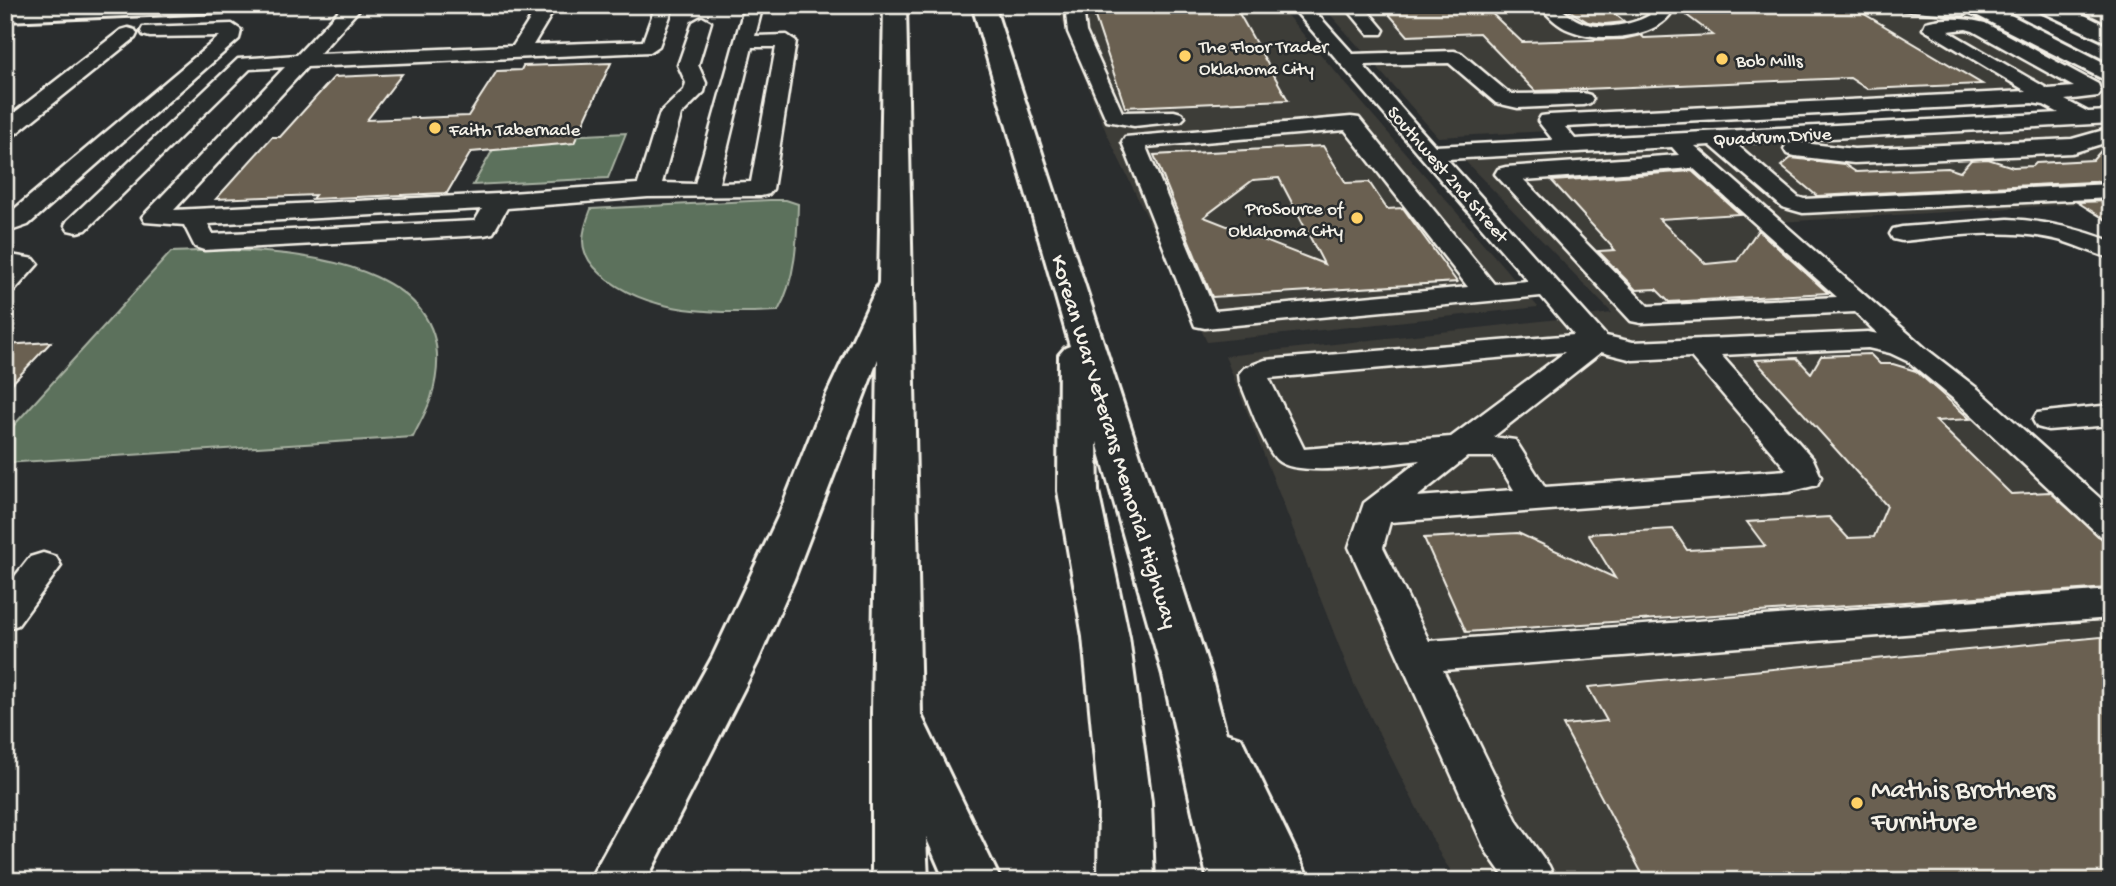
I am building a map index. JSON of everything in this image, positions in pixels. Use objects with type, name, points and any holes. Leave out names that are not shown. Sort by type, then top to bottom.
[{"type":"main road","points":[[5,14],[149,14],[191,7],[244,5]]},
{"type":"main road","name":"Korean War Veterans Memorial Highway","points":[[983,5],[1187,675],[1236,881]]},
{"type":"main road","points":[[2046,5],[2111,37]]},
{"type":"main road","points":[[895,6],[896,713],[900,881]]},
{"type":"main road","points":[[1979,8],[2111,76]]},
{"type":"main road","points":[[617,881],[733,663],[772,579],[799,517],[845,394],[895,278]]},
{"type":"main road","points":[[1077,311],[1078,491],[1106,637],[1125,802],[1126,881]]},
{"type":"main road","points":[[1187,675],[1282,881]]},
{"type":"main road","points":[[896,713],[973,881]]},
{"type":"street","points":[[5,14],[19,5]]},
{"type":"street","points":[[354,5],[322,40],[299,51],[154,217],[193,218],[204,242],[484,229],[498,201],[648,190],[761,189],[787,41],[744,42]]},
{"type":"street","points":[[520,51],[548,5]]},
{"type":"street","points":[[1088,5],[1075,13],[1077,32],[1114,117],[1134,120],[1189,116]]},
{"type":"street","name":"Southwest 2nd Street","points":[[1299,5],[1587,331]]},
{"type":"street","points":[[1353,5],[1375,30]]},
{"type":"street","points":[[1548,5],[1573,26],[1608,30],[1632,29],[1661,15],[1648,5]]},
{"type":"street","points":[[1902,5],[1979,8]]},
{"type":"street","points":[[650,46],[656,20],[702,22],[752,12],[705,191]]},
{"type":"street","points":[[5,131],[128,34],[120,33],[118,27],[149,14],[232,30],[232,35],[19,220],[5,226]]},
{"type":"street","points":[[648,190],[671,113],[694,92],[695,83],[688,65],[702,22]]},
{"type":"street","points":[[1569,146],[1549,121],[2044,96],[2091,92],[2091,88],[1979,27],[1966,24],[1932,26],[1931,29],[2044,96],[2085,119]]},
{"type":"street","points":[[506,32],[560,30]]},
{"type":"street","points":[[322,40],[348,39]]},
{"type":"street","points":[[77,225],[246,63],[299,51],[520,51],[695,44]]},
{"type":"street","points":[[1349,60],[1454,57],[1503,99],[1518,102],[1613,98],[1663,114],[1702,146],[1861,304],[1967,395],[2111,527]]},
{"type":"street","points":[[1231,113],[1387,103]]},
{"type":"street","points":[[1849,105],[1883,130]]},
{"type":"street","points":[[671,113],[775,108]]},
{"type":"street","points":[[1763,109],[1793,134]]},
{"type":"street","name":"Quadrum Drive","points":[[1371,149],[1702,146],[1793,134],[2111,117]]},
{"type":"street","points":[[1488,294],[1351,123],[1133,142],[1205,320],[1488,294],[1550,287]]},
{"type":"street","points":[[1933,127],[1969,151]]},
{"type":"street","points":[[1641,315],[1506,174],[1702,146],[1810,148],[1854,156],[2080,145],[2094,135],[2111,134]]},
{"type":"street","points":[[1702,146],[1790,202],[1814,208],[2111,191]]},
{"type":"street","points":[[109,194],[178,191]]},
{"type":"street","points":[[1902,234],[1982,225],[2024,226],[2082,237],[2111,250]]},
{"type":"street","points":[[5,262],[25,264],[5,285]]},
{"type":"street","points":[[1536,499],[1504,447],[1456,447],[1310,460],[1296,458],[1288,453],[1255,382],[1254,374],[1265,369],[1515,346],[1587,331],[1641,315],[1861,304]]},
{"type":"street","points":[[1587,331],[1633,351],[1868,340],[1898,346],[1919,355]]},
{"type":"street","points":[[1533,881],[1502,837],[1366,547],[1376,511],[1456,447],[1587,331]]},
{"type":"street","points":[[1376,511],[1789,481],[1805,477],[1802,466],[1699,348]]},
{"type":"street","points":[[2048,420],[2111,415]]},
{"type":"street","points":[[5,615],[43,566]]},
{"type":"street","points":[[1417,657],[2111,604]]},
{"type":"shaded area","points":[[1056,5],[1278,5],[1538,307],[1207,342],[1106,132]]},
{"type":"shaded area","points":[[1322,5],[1948,5],[2111,90],[2111,101],[1438,137]]},
{"type":"shaded area","points":[[2065,5],[2111,5],[2111,27]]},
{"type":"shaded area","points":[[2111,126],[2111,202],[1778,222],[1887,313],[2111,511],[2111,881],[1458,881],[1442,858],[1354,684],[1225,356],[1612,313],[1464,160]]},
{"type":"green space","points":[[626,133],[608,178],[473,185],[499,139]]},
{"type":"green space","points":[[786,200],[798,204],[792,273],[778,311],[708,311],[662,305],[619,287],[597,271],[584,250],[584,233],[591,209]]},
{"type":"green space","points":[[226,250],[300,256],[339,264],[376,277],[406,295],[428,321],[437,355],[431,398],[413,437],[5,463],[5,435],[171,252]]},
{"type":"building","name":"The Floor Trader Oklahoma City","points":[[1100,5],[1224,5],[1236,8],[1288,100],[1125,107],[1093,11]]},
{"type":"building","name":"Bob Mills","points":[[1381,5],[1483,5],[1522,42],[1623,39],[1641,35],[1644,38],[1713,35],[1673,5],[1849,5],[1982,84],[1867,89],[1850,78],[1535,91],[1479,33],[1408,36]]},
{"type":"building","points":[[1560,5],[1604,5],[1625,22],[1588,22]]},
{"type":"building","name":"Faith Tabernacle","points":[[611,63],[574,143],[471,152],[447,193],[312,199],[315,195],[216,199],[272,137],[280,137],[334,77],[402,74],[367,120],[468,116],[497,71],[521,70],[523,66]]},
{"type":"building","points":[[2111,144],[2111,181],[1817,196],[1781,166],[1791,158],[1844,164],[1856,172],[1948,168],[1960,172],[1971,160],[1988,159],[2013,167],[2093,160],[2105,146]]},
{"type":"building","name":"ProSource of Oklahoma City","points":[[1323,146],[1346,183],[1369,182],[1387,209],[1403,208],[1457,282],[1212,297],[1154,155]],"holes":[[[1279,178],[1324,264],[1204,217],[1253,180]]]},
{"type":"building","points":[[1692,171],[1740,214],[1659,219],[1706,264],[1737,261],[1758,230],[1828,293],[1669,302],[1656,289],[1636,290],[1598,251],[1615,250],[1552,181]]},
{"type":"building","points":[[2111,201],[2111,223],[2077,202]]},
{"type":"building","points":[[51,342],[5,391],[5,345]]},
{"type":"building","points":[[1870,354],[1880,364],[1893,364],[1916,371],[1970,419],[1936,421],[2011,494],[2050,492],[2111,547],[2108,588],[1466,632],[1424,538],[1518,533],[1615,578],[1588,534],[1673,529],[1687,550],[1765,546],[1747,522],[1829,517],[1848,538],[1874,537],[1887,506],[1755,360],[1797,358],[1811,373],[1821,356]]},
{"type":"building","name":"Mathis Brothers Furniture","points":[[2111,636],[2111,881],[1646,881],[1563,725],[1607,721],[1588,687]]},
{"type":"place","name":"The Floor Trader Oklahoma City","points":[[1185,56]]},
{"type":"place","name":"Bob Mills","points":[[1722,59]]},
{"type":"place","name":"Faith Tabernacle","points":[[435,128]]},
{"type":"place","name":"ProSource of Oklahoma City","points":[[1357,218]]},
{"type":"place","name":"Mathis Brothers Furniture","points":[[1857,803]]}]
